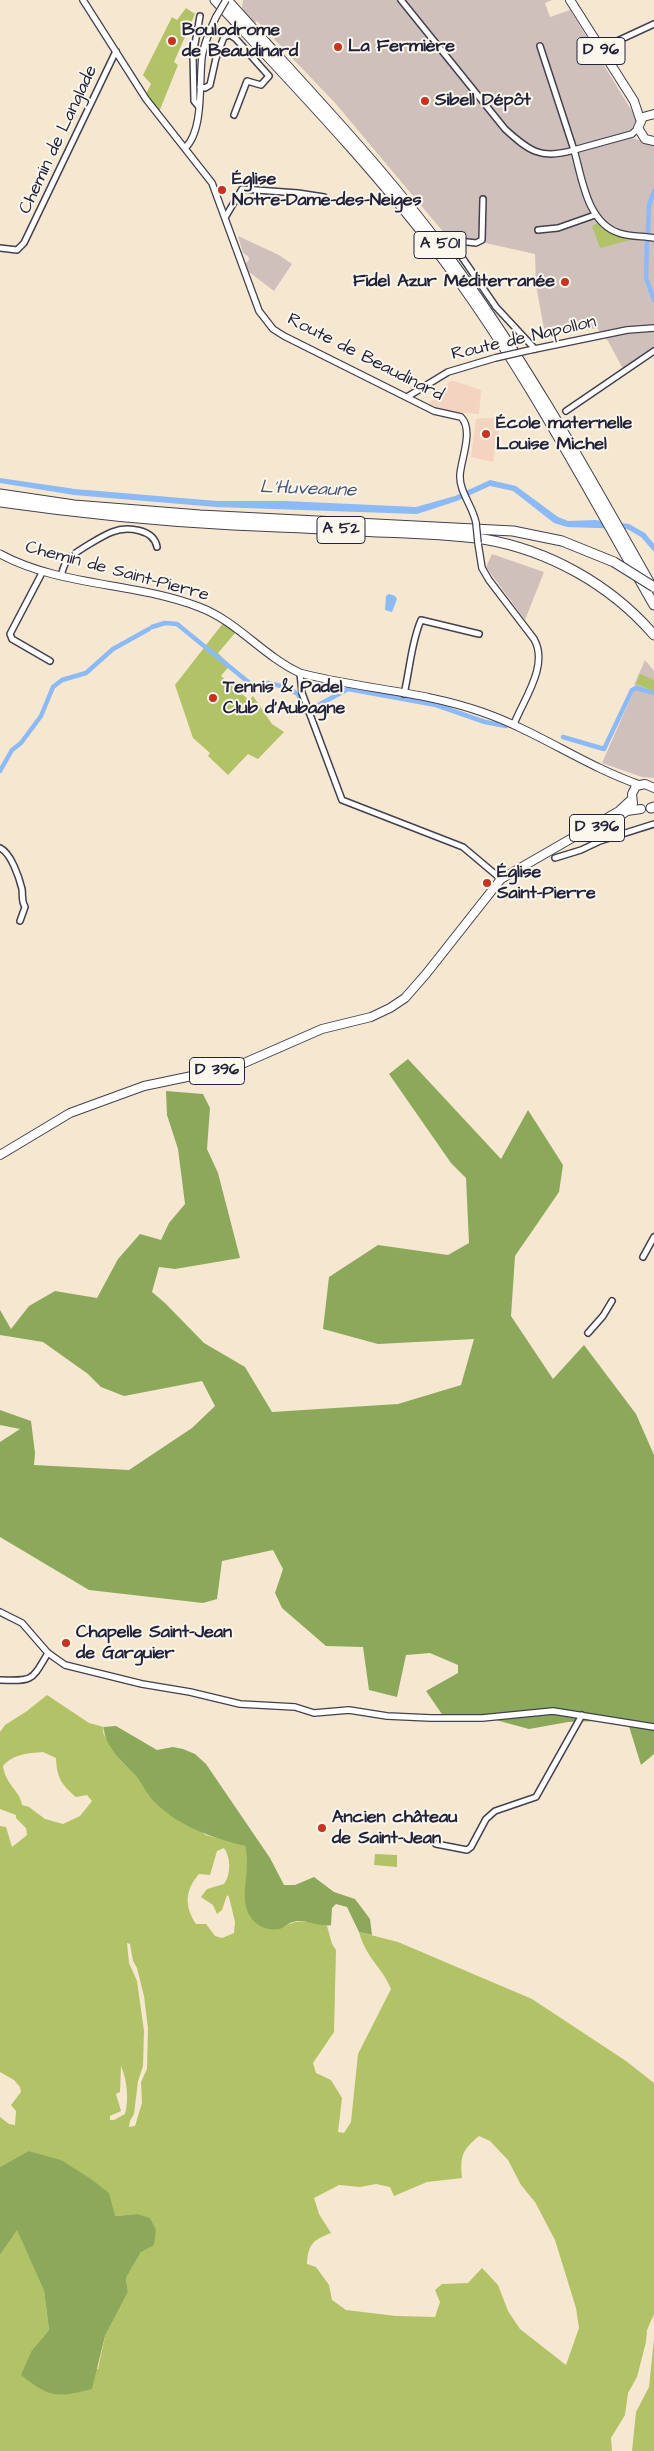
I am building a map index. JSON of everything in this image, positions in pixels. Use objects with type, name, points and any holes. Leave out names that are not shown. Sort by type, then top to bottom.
[{"type":"highway","name":"A 501","points":[[215,0],[380,182],[451,270],[509,356],[609,518]]},
{"type":"highway","name":"A 501","points":[[226,0],[396,190],[455,265],[511,346],[619,535],[654,589]]},
{"type":"highway","name":"A 52","points":[[0,494],[74,505],[200,515],[513,531],[562,541],[614,562],[654,589]]},
{"type":"highway","name":"A 52","points":[[0,502],[72,512],[200,523],[454,535],[499,542],[536,553],[580,574],[619,600],[654,636]]},
{"type":"highway","name":"A 501","points":[[619,535],[654,605]]},
{"type":"main road","name":"D 96","points":[[570,0],[634,101],[640,119]]},
{"type":"main road","name":"D 96","points":[[634,101],[652,114]]},
{"type":"main road","points":[[652,114],[640,119],[635,131],[641,137],[654,141]]},
{"type":"main road","name":"Chemin de Saint-Pierre","points":[[0,554],[16,562],[43,571],[197,606],[230,623],[284,665],[300,673],[465,706],[514,724],[611,773],[640,785]]},
{"type":"main road","name":"Chemin de Saint-Pierre","points":[[611,773],[627,785],[632,796]]},
{"type":"main road","points":[[653,807],[641,809],[633,803],[632,796],[640,785],[645,784],[654,788]]},
{"type":"main road","name":"D 396","points":[[0,1156],[70,1113],[152,1084],[235,1067],[322,1029],[371,1017],[390,1008],[404,998],[426,974],[500,879],[619,811],[632,796]]},
{"type":"main road","name":"D 396","points":[[553,848],[627,811],[641,809]]},
{"type":"street","name":"Route de Beaudinard","points":[[83,0],[146,99],[212,183],[226,216],[259,311],[273,330],[434,411],[461,417],[464,420],[466,435],[460,478],[463,490],[474,513],[482,568],[534,639],[539,650],[539,667],[514,724]]},
{"type":"street","points":[[185,148],[190,144],[194,134],[199,107],[202,56],[210,30],[226,0]]},
{"type":"street","points":[[400,0],[505,130],[526,147],[547,155],[574,150],[635,131]]},
{"type":"street","points":[[199,107],[194,101],[193,55],[200,16]]},
{"type":"street","points":[[600,50],[654,24]]},
{"type":"street","points":[[200,88],[210,85],[216,58],[224,37],[230,36],[236,39],[269,76],[261,85],[246,81],[234,114]]},
{"type":"street","points":[[540,46],[595,215],[612,231],[654,238]]},
{"type":"street","name":"Chemin de Langlade","points":[[0,248],[17,250],[24,243],[57,179],[116,51]]},
{"type":"street","points":[[226,216],[242,189],[324,197]]},
{"type":"street","points":[[483,199],[482,240],[476,243],[459,241],[455,247],[496,307],[533,350]]},
{"type":"street","points":[[538,230],[558,228],[595,215]]},
{"type":"street","name":"Route de Napollon","points":[[407,397],[448,372],[495,358],[627,330],[654,328]]},
{"type":"street","points":[[566,411],[654,351]]},
{"type":"street","points":[[62,576],[64,566],[70,558],[113,531],[138,530],[149,534],[156,540],[157,547]]},
{"type":"street","points":[[43,571],[10,634],[12,639],[50,661]]},
{"type":"street","points":[[404,694],[411,665],[415,635],[421,620],[480,634]]},
{"type":"street","points":[[300,673],[302,693],[342,800],[463,847],[500,879]]},
{"type":"street","points":[[555,858],[654,824]]},
{"type":"street","points":[[594,829],[600,841]]},
{"type":"street","points":[[0,848],[10,858],[22,890],[21,898],[25,908],[20,921]]},
{"type":"street","points":[[643,1257],[654,1237]]},
{"type":"street","points":[[588,1333],[603,1316],[612,1301]]},
{"type":"street","points":[[0,1612],[22,1623],[48,1653],[65,1665],[240,1704],[296,1707],[314,1712],[349,1710],[386,1716],[431,1718],[482,1718],[553,1711],[654,1727]]},
{"type":"street","points":[[0,1680],[27,1680],[33,1678],[48,1653]]},
{"type":"street","points":[[436,1844],[466,1850],[472,1847],[486,1819],[495,1811],[536,1798],[582,1715]]},
{"type":"shaded area","points":[[243,0],[552,0],[545,3],[550,17],[570,10],[635,116],[636,122],[630,131],[632,138],[654,144],[654,349],[623,369],[608,341],[597,328],[559,334],[544,329],[536,285],[535,254],[445,234],[336,104],[257,21],[253,24],[242,8]]},
{"type":"shaded area","points":[[238,236],[279,255],[292,264],[274,291],[249,272],[246,263],[249,260],[248,256],[243,253]]},
{"type":"shaded area","points":[[451,380],[481,390],[479,414],[447,411],[429,404]]},
{"type":"shaded area","name":"École maternelle Louise Michel","points":[[501,417],[493,462],[471,457],[476,419]]},
{"type":"shaded area","points":[[492,554],[544,572],[525,620],[486,567]]},
{"type":"shaded area","points":[[645,660],[654,671],[654,778],[642,777],[602,763],[636,686],[634,685]]},
{"type":"green space","name":"Boulodrome de Beaudinard","points":[[186,8],[195,14],[174,62],[178,65],[159,112],[146,94],[151,84],[143,75],[172,17],[177,20]]},
{"type":"green space","points":[[598,223],[611,234],[630,240],[600,248],[592,226]]},
{"type":"green space","name":"Tennis & Padel Club d'Aubagne","points":[[224,622],[235,633],[218,653],[230,665],[221,676],[249,700],[253,696],[272,724],[284,732],[258,759],[248,754],[228,775],[208,756],[210,753],[193,738],[175,685]]},
{"type":"green space","points":[[640,674],[654,680],[654,691],[636,684]]},
{"type":"green space","points":[[408,1059],[501,1159],[528,1110],[563,1165],[559,1192],[515,1256],[511,1316],[553,1379],[584,1345],[636,1414],[654,1455],[654,1754],[641,1765],[627,1720],[568,1722],[529,1729],[492,1719],[446,1720],[426,1691],[458,1673],[458,1665],[430,1653],[406,1655],[397,1697],[369,1690],[363,1647],[326,1646],[282,1608],[275,1593],[283,1569],[273,1550],[222,1561],[217,1599],[203,1603],[89,1590],[0,1537],[0,1442],[20,1429],[0,1425],[0,1410],[31,1421],[35,1453],[34,1465],[129,1470],[192,1428],[215,1406],[202,1381],[124,1396],[101,1387],[88,1374],[43,1342],[0,1335],[0,1310],[11,1329],[29,1306],[55,1291],[97,1298],[118,1259],[140,1234],[161,1240],[169,1223],[185,1204],[178,1149],[167,1115],[166,1091],[203,1094],[210,1108],[207,1149],[218,1173],[240,1258],[175,1269],[159,1267],[152,1292],[204,1343],[245,1367],[272,1412],[398,1404],[461,1385],[474,1339],[378,1344],[323,1329],[329,1277],[378,1245],[448,1255],[469,1243],[466,1178],[451,1163],[389,1074]]},
{"type":"green space","points":[[47,1695],[89,1723],[104,1727],[103,1733],[111,1746],[121,1761],[144,1784],[148,1795],[206,1835],[245,1846],[248,1856],[246,1882],[285,1926],[301,1921],[327,1926],[332,1944],[336,1950],[334,2032],[313,2063],[316,2073],[331,2080],[342,2098],[338,2132],[344,2133],[351,2122],[358,2054],[391,1989],[366,1949],[359,1932],[398,1942],[532,1999],[626,2061],[654,2083],[654,2314],[647,2330],[646,2342],[637,2377],[628,2393],[625,2415],[611,2438],[612,2451],[0,2451],[0,2255],[17,2229],[44,2291],[49,2330],[32,2350],[98,2369],[105,2336],[128,2292],[126,2278],[141,2252],[137,2214],[115,2216],[28,2151],[0,2167],[0,2117],[9,2124],[15,2125],[16,2111],[11,2105],[21,2092],[20,2087],[14,2080],[0,2072],[0,1826],[6,1827],[12,1847],[27,1835],[26,1828],[16,1818],[16,1815],[0,1809],[0,1732],[5,1725]],"holes":[[[43,1752],[56,1758],[57,1771],[67,1788],[76,1797],[87,1795],[92,1801],[80,1816],[63,1824],[45,1819],[29,1807],[22,1805],[19,1796],[4,1772],[3,1766],[11,1759],[26,1754]],[[224,1848],[226,1852],[229,1861],[228,1876],[224,1884],[207,1889],[201,1897],[213,1905],[217,1914],[222,1910],[227,1895],[229,1897],[235,1922],[234,1933],[222,1938],[215,1936],[206,1924],[196,1924],[189,1911],[188,1904],[189,1892],[194,1880],[199,1874],[210,1875],[217,1851]],[[127,1943],[130,1944],[133,1961],[137,1968],[144,1996],[148,2028],[147,2069],[141,2082],[142,2103],[135,2126],[129,2127],[134,2114],[138,2081],[143,2066],[144,2031],[137,1981],[129,1963]],[[121,2066],[127,2090],[125,2114],[110,2120],[110,2116],[121,2111],[116,2094],[120,2092]],[[479,2136],[490,2141],[508,2160],[521,2185],[535,2202],[555,2240],[576,2308],[579,2328],[566,2365],[520,2329],[508,2311],[498,2285],[482,2268],[468,2283],[442,2284],[435,2290],[440,2302],[435,2317],[396,2316],[346,2310],[332,2300],[329,2285],[316,2267],[307,2264],[310,2247],[320,2238],[331,2233],[319,2214],[314,2198],[339,2185],[360,2187],[376,2184],[390,2187],[394,2196],[427,2182],[462,2178],[461,2164],[463,2154]]]},
{"type":"green space","points":[[116,1726],[157,1750],[173,1747],[195,1754],[206,1764],[270,1858],[284,1885],[295,1885],[314,1877],[334,1892],[355,1899],[370,1919],[372,1935],[359,1932],[347,1907],[336,1904],[332,1908],[331,1925],[326,1926],[298,1921],[279,1929],[269,1929],[260,1926],[252,1919],[247,1910],[245,1900],[247,1856],[245,1846],[193,1829],[159,1807],[110,1746],[104,1727]]},
{"type":"green space","points":[[375,1854],[397,1855],[397,1867],[374,1865]]},
{"type":"green space","points":[[28,2151],[61,2160],[109,2193],[115,2216],[137,2214],[150,2218],[156,2230],[154,2245],[141,2252],[126,2278],[128,2292],[105,2336],[92,2389],[70,2394],[62,2395],[47,2392],[21,2375],[32,2350],[49,2330],[44,2291],[17,2230],[0,2255],[0,2167]]},
{"type":"green space","points":[[654,2339],[654,2451],[632,2451],[636,2412],[649,2387]]},
{"type":"water","points":[[0,478],[75,489],[217,501],[285,501],[416,507],[455,496],[490,480],[516,486],[558,517],[568,521],[595,520],[629,524],[645,533],[654,544],[654,552],[641,537],[627,529],[567,527],[554,523],[513,491],[490,486],[457,501],[417,514],[216,507],[74,495],[0,483]]},
{"type":"water","points":[[389,594],[397,599],[392,612],[385,610],[386,596]]},
{"type":"waterway","points":[[648,232],[649,205],[654,191]]},
{"type":"waterway","points":[[647,242],[646,278],[654,300]]},
{"type":"waterway","points":[[152,627],[165,623],[177,624],[252,685],[268,683],[281,686]]},
{"type":"waterway","points":[[0,771],[12,750],[21,743],[41,716],[53,687],[62,680],[86,673],[113,649],[149,629]]},
{"type":"waterway","points":[[285,687],[298,694],[305,712]]},
{"type":"waterway","points":[[563,737],[604,749],[632,690],[636,688],[654,693]]},
{"type":"waterway","points":[[311,709],[348,689],[436,705],[485,722],[506,726]]},
{"type":"place","name":"Boulodrome de Beaudinard","points":[[172,41]]},
{"type":"place","name":"La Fermière","points":[[338,47]]},
{"type":"place","name":"Sibell Dépôt","points":[[425,101]]},
{"type":"place","name":"Église Notre-Dame-des-Neiges","points":[[222,190]]},
{"type":"place","name":"Fidel Azur Méditerranée","points":[[565,282]]},
{"type":"place","name":"École maternelle Louise Michel","points":[[486,434]]},
{"type":"place","name":"Tennis & Padel Club d'Aubagne","points":[[213,698]]},
{"type":"place","name":"Église Saint-Pierre","points":[[487,883]]},
{"type":"place","name":"Chapelle Saint-Jean de Garguier","points":[[66,1643]]},
{"type":"place","name":"Ancien château de Saint-Jean","points":[[322,1828]]},
{"type":"water label","name":"L'Huveaune","points":[[308,490]]}]
